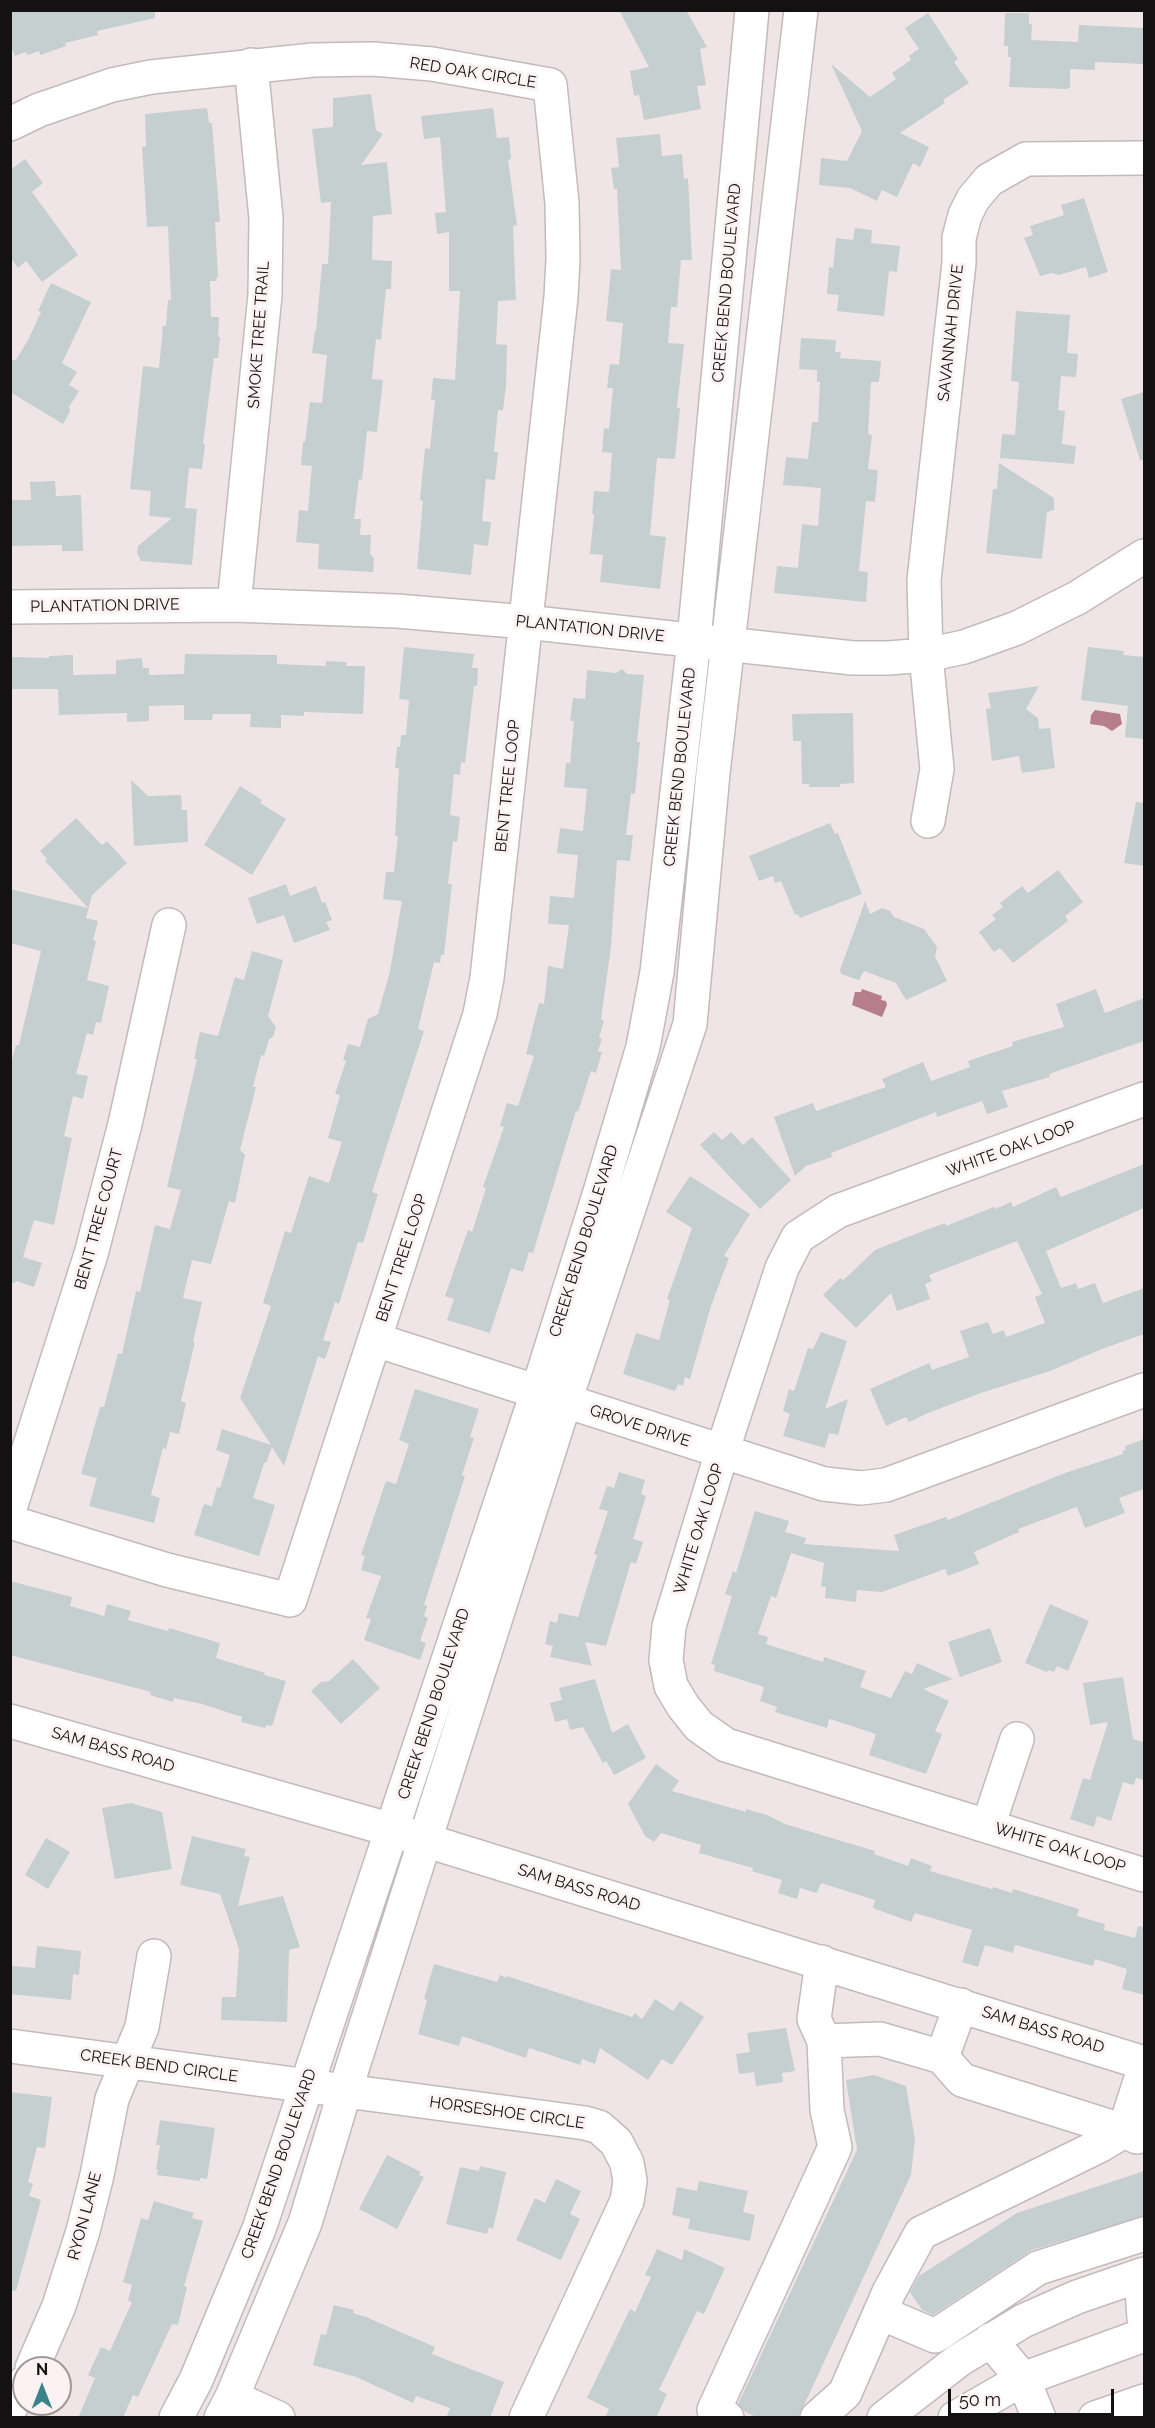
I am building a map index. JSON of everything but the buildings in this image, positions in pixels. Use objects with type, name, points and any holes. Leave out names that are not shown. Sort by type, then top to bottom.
[{"type":"street","name":"CREEK BEND BOULEVARD","points":[[227,2407],[305,2223],[424,1840],[551,1397],[600,1192],[643,1047],[657,972],[694,640],[752,10]]},
{"type":"street","name":"CREEK BEND BOULEVARD","points":[[176,2418],[196,2380],[259,2229],[392,1830],[690,1024],[712,773],[801,10]]},
{"type":"street","name":"RED OAK CIRCLE","points":[[10,124],[57,103],[112,85],[151,77],[313,60],[373,59],[432,64],[550,85],[562,203],[563,260],[526,622]]},
{"type":"street","name":"SMOKE TREE TRAIL","points":[[234,605],[265,295],[266,218],[251,65]]},
{"type":"street","name":"SAVANNAH DRIVE","points":[[928,821],[937,769],[926,655],[924,580],[959,263],[959,238],[965,215],[988,180],[1026,159],[1144,158]]},
{"type":"street","name":"PLANTATION DRIVE","points":[[10,607],[234,605],[397,611],[727,642],[853,658],[926,655],[964,647],[1017,628],[1077,598],[1144,556]]},
{"type":"street","name":"BENT TREE LOOP","points":[[10,1522],[167,1570],[290,1600],[480,1014],[487,978],[526,622]]},
{"type":"street","name":"BENT TREE COURT","points":[[10,1508],[91,1254],[125,1124],[169,925]]},
{"type":"street","name":"WHITE OAK LOOP","points":[[1144,1099],[838,1211],[798,1237],[782,1268],[722,1452],[668,1632],[666,1660],[671,1686],[683,1707],[699,1726],[714,1738],[738,1750],[1144,1875]]},
{"type":"street","name":"GROVE DRIVE","points":[[376,1340],[824,1484],[861,1488],[878,1486],[1144,1390]]},
{"type":"street","name":"SAM BASS ROAD","points":[[10,1721],[392,1830],[1144,2063]]},
{"type":"street","points":[[988,1826],[1017,1739]]},
{"type":"street","name":"RYON LANE","points":[[37,2356],[59,2306],[83,2231],[112,2099],[142,2027],[154,1956]]},
{"type":"street","points":[[727,2418],[714,2410],[835,2147],[826,2110],[824,2041],[814,2019],[822,1962]]},
{"type":"street","points":[[942,2057],[961,2005]]},
{"type":"street","points":[[824,2041],[880,2039],[942,2057],[962,2080],[1134,2136]]},
{"type":"street","name":"CREEK BEND CIRCLE","points":[[10,2046],[307,2086]]},
{"type":"street","points":[[1134,2136],[1144,2069]]},
{"type":"street","name":"HORSESHOE CIRCLE","points":[[307,2086],[585,2123],[598,2127],[616,2142],[627,2163],[630,2181],[627,2201],[526,2418]]},
{"type":"street","points":[[817,2418],[845,2394],[890,2292],[921,2233],[1134,2136]]},
{"type":"street","points":[[881,2313],[936,2336],[1038,2268],[1144,2234]]},
{"type":"street","points":[[886,2417],[959,2360],[990,2340],[1023,2321],[1077,2297],[1143,2275],[1144,2318]]},
{"type":"street","points":[[955,2418],[1023,2379],[1144,2335]]},
{"type":"street","points":[[990,2340],[1023,2379],[1038,2418]]},
{"type":"street","points":[[1095,2418],[1144,2401]]},
{"type":"street","points":[[227,2407],[278,2418]]},
{"type":"shaded area","points":[[1095,710],[1120,714],[1122,724],[1112,731],[1104,726],[1090,724],[1091,715]]},
{"type":"shaded area","points":[[862,989],[882,996],[881,1000],[886,1001],[887,1005],[882,1017],[852,1005],[855,992],[861,992]]}]
